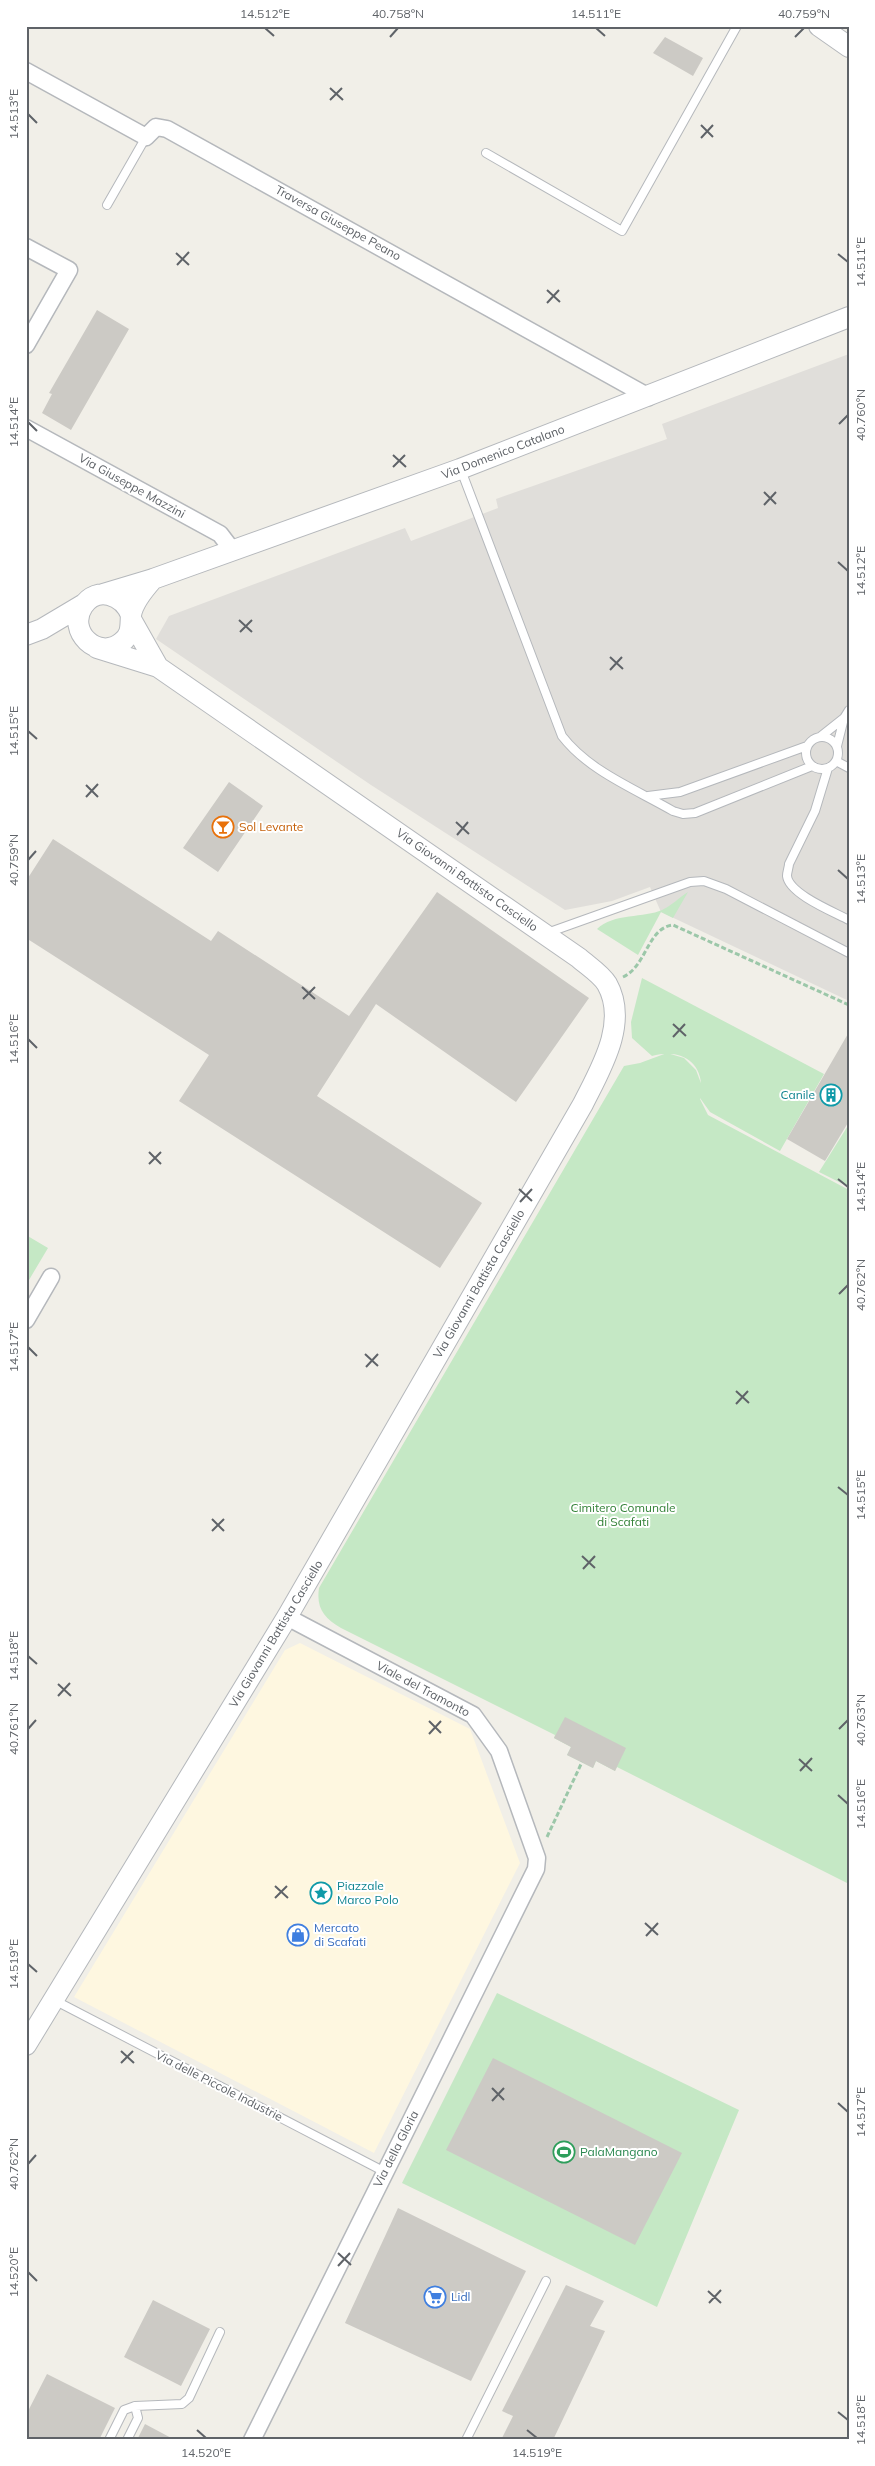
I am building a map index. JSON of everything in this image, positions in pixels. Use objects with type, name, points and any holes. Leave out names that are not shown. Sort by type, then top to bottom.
[{"type":"street","points":[[819,26],[849,47]]},
{"type":"street","points":[[26,71],[146,137]]},
{"type":"street","name":"Traversa Giuseppe Peano","points":[[146,137],[156,127],[167,129],[650,397]]},
{"type":"street","points":[[26,247],[69,270],[26,345]]},
{"type":"street","name":"Via Domenico Catalano","points":[[34,632],[90,599],[154,579],[460,469],[650,397],[849,317]]},
{"type":"street","name":"Via Giuseppe Mazzini","points":[[26,428],[220,534],[233,551]]},
{"type":"street","points":[[84,604],[80,610],[78,624],[91,643],[114,647],[127,636],[139,597],[154,579]]},
{"type":"street","points":[[103,594],[111,595],[124,602],[132,618]]},
{"type":"street","name":"Via Giovanni Battista Casciello","points":[[132,618],[158,667]]},
{"type":"street","name":"Via Domenico Catalano","points":[[34,632],[63,630],[91,643]]},
{"type":"street","name":"Via Giovanni Battista Casciello","points":[[26,2045],[287,1617],[578,1113],[612,1042],[614,1018],[613,1000],[607,984],[579,958],[158,667],[91,643]]},
{"type":"street","points":[[26,1320],[51,1277]]},
{"type":"street","name":"Viale del Tramonto","points":[[287,1617],[473,1715],[498,1751],[537,1858]]},
{"type":"street","name":"Via della Gloria","points":[[252,2440],[536,1869],[537,1858]]},
{"type":"lane","points":[[486,153],[622,231],[737,26]]},
{"type":"lane","points":[[107,205],[146,137]]},
{"type":"lane","points":[[460,469],[562,736],[585,760],[673,811],[683,814],[695,813],[812,766]]},
{"type":"lane","points":[[849,710],[844,718],[837,746],[836,761],[828,768],[822,793],[789,864],[787,876],[791,884],[800,893],[849,920]]},
{"type":"lane","points":[[648,796],[680,792],[807,746],[844,718]]},
{"type":"lane","points":[[820,737],[830,738],[837,746]]},
{"type":"lane","points":[[807,746],[806,757],[812,766],[828,768]]},
{"type":"lane","points":[[836,761],[849,768]]},
{"type":"lane","points":[[544,934],[679,886],[704,881],[726,889],[849,953]]},
{"type":"lane","name":"Via delle Piccole Industrie","points":[[53,2000],[385,2172]]},
{"type":"lane","points":[[466,2440],[546,2281]]},
{"type":"lane","points":[[109,2440],[124,2410],[135,2406],[182,2404],[189,2398],[220,2332]]},
{"type":"lane","points":[[127,2440],[138,2418],[135,2406]]},
{"type":"path","points":[[607,984],[630,974],[643,958],[655,935],[664,926],[673,925],[849,1005]]},
{"type":"path","points":[[537,1858],[582,1762]]},
{"type":"shaded area","points":[[849,354],[849,1001],[661,912],[650,887],[612,901],[565,910],[371,785],[156,639],[169,616],[405,528],[411,541],[498,508],[496,499],[667,439],[662,424]]},
{"type":"shaded area","name":"Mercato di Scafati","points":[[300,1643],[470,1729],[520,1863],[374,2153],[74,1997],[285,1650]]},
{"type":"green space","points":[[688,892],[673,918],[661,912],[638,955],[597,929],[612,920],[662,910]]},
{"type":"green space","points":[[642,978],[824,1074],[780,1151],[710,1112],[700,1098],[700,1076],[690,1061],[674,1054],[652,1056],[632,1038],[631,1022]]},
{"type":"green space","name":"Cimitero Comunale di Scafati","points":[[667,1053],[684,1058],[696,1070],[702,1086],[700,1099],[708,1115],[849,1190],[849,1884],[617,1767],[615,1771],[596,1761],[593,1768],[567,1755],[571,1747],[554,1738],[555,1735],[341,1628],[322,1612],[320,1607],[319,1588],[624,1066],[640,1063]]},
{"type":"green space","points":[[849,1124],[849,1187],[819,1172]]},
{"type":"green space","points":[[26,1235],[48,1248],[26,1285]]},
{"type":"green space","points":[[497,1993],[739,2110],[657,2307],[402,2183]]},
{"type":"building","points":[[665,37],[703,58],[693,76],[653,53]]},
{"type":"building","points":[[97,310],[129,329],[71,430],[42,413],[52,394],[49,393]]},
{"type":"building","name":"Sol Levante","points":[[229,782],[263,806],[218,872],[183,848]]},
{"type":"building","points":[[53,839],[211,941],[218,931],[349,1016],[437,892],[589,998],[516,1102],[376,1004],[317,1096],[482,1203],[440,1268],[179,1101],[209,1055],[26,938],[26,881]]},
{"type":"building","name":"Canile","points":[[849,1032],[849,1121],[825,1161],[787,1139]]},
{"type":"building","points":[[565,1717],[626,1748],[615,1771],[596,1761],[593,1768],[567,1755],[571,1747],[554,1738]]},
{"type":"building","name":"PalaMangano","points":[[493,2058],[682,2153],[635,2245],[446,2150]]},
{"type":"building","name":"Lidl","points":[[398,2208],[526,2271],[471,2381],[345,2323]]},
{"type":"building","points":[[566,2285],[604,2301],[590,2326],[605,2331],[553,2440],[501,2440],[513,2416],[502,2411]]},
{"type":"building","points":[[153,2300],[210,2329],[181,2386],[124,2357]]},
{"type":"building","points":[[47,2374],[115,2408],[99,2440],[26,2440],[26,2415]]},
{"type":"building","points":[[145,2424],[175,2440],[137,2440]]},
{"type":"place","name":"Sol Levante","points":[[223,827]]},
{"type":"place","name":"Canile","points":[[831,1095]]},
{"type":"place","name":"Piazzale Marco Polo","points":[[321,1893]]},
{"type":"place","name":"Mercato di Scafati","points":[[298,1935]]},
{"type":"place","name":"PalaMangano","points":[[564,2152]]},
{"type":"place","name":"Lidl","points":[[435,2297]]}]
